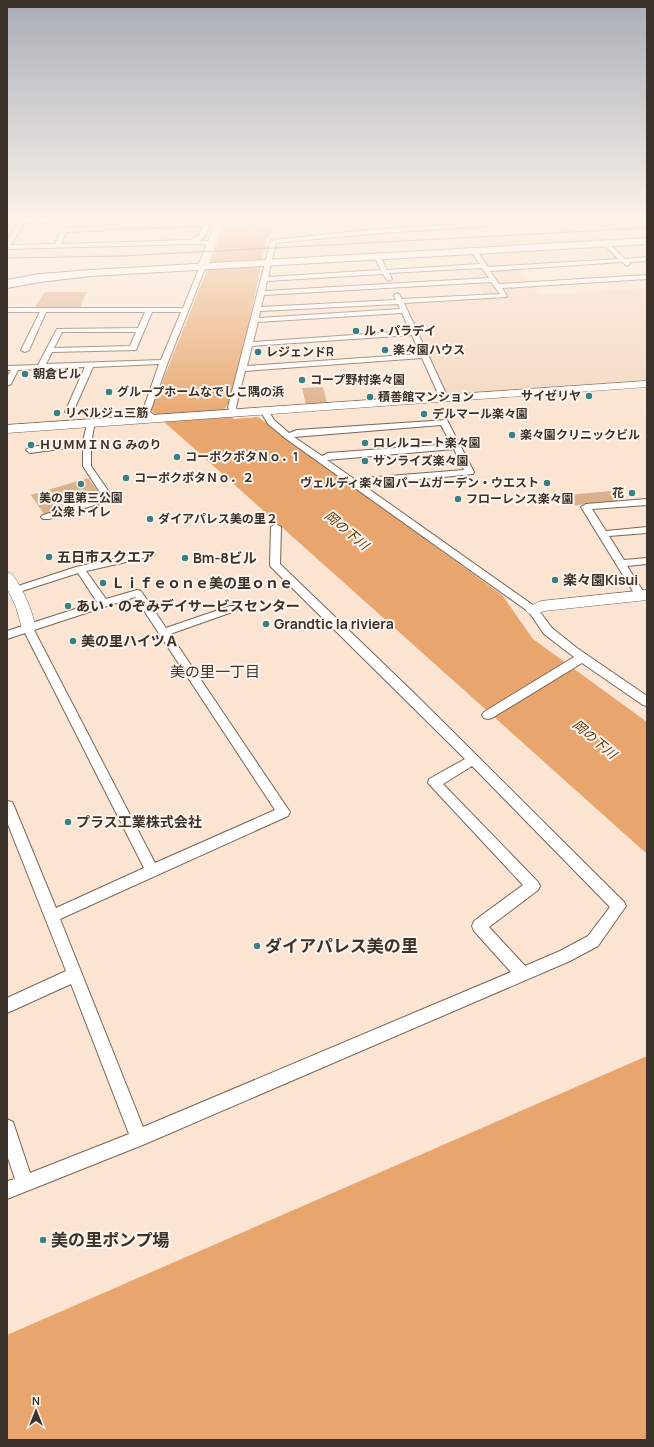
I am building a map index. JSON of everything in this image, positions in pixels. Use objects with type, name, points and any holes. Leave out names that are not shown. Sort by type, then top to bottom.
[{"type":"street","points":[[156,418],[146,413],[184,310],[195,288]]},
{"type":"street","points":[[232,414],[232,407],[258,309],[262,288]]},
{"type":"street","points":[[261,293],[363,288]]},
{"type":"street","points":[[393,288],[444,398]]},
{"type":"street","points":[[258,309],[504,296],[498,288]]},
{"type":"street","points":[[7,310],[184,310]]},
{"type":"street","points":[[25,350],[44,310]]},
{"type":"street","points":[[50,350],[133,348],[149,310]]},
{"type":"street","points":[[254,320],[404,311]]},
{"type":"street","points":[[41,367],[59,330],[140,330]]},
{"type":"street","points":[[249,344],[414,333]]},
{"type":"street","points":[[242,369],[425,356]]},
{"type":"street","points":[[7,368],[164,362]]},
{"type":"street","points":[[69,412],[90,365]]},
{"type":"street","points":[[7,384],[16,368]]},
{"type":"street","points":[[7,428],[265,412],[647,384]]},
{"type":"street","points":[[265,412],[271,422],[288,436],[322,458],[533,610],[548,631],[573,651],[647,702]]},
{"type":"street","points":[[46,517],[108,498],[97,483],[88,466],[88,443],[91,422]]},
{"type":"street","points":[[288,436],[297,433],[444,422],[470,472],[364,481],[358,484]]},
{"type":"street","points":[[30,450],[88,443]]},
{"type":"street","points":[[322,458],[328,456],[457,446]]},
{"type":"street","points":[[533,610],[541,606],[644,595],[621,563],[586,507],[647,502]]},
{"type":"street","points":[[7,1190],[139,1138],[522,973],[565,956],[593,941],[619,906],[411,697],[275,565],[276,527]]},
{"type":"street","points":[[604,534],[647,530]]},
{"type":"street","points":[[150,554],[10,584],[23,608],[28,628],[152,870]]},
{"type":"street","points":[[621,563],[647,561]]},
{"type":"street","points":[[80,569],[104,604]]},
{"type":"street","points":[[7,635],[137,593],[283,812],[52,916]]},
{"type":"street","points":[[164,632],[234,608]]},
{"type":"street","points":[[488,715],[578,660]]},
{"type":"street","points":[[473,760],[434,783],[533,886],[479,926],[522,973]]},
{"type":"street","points":[[7,806],[139,1138]]},
{"type":"street","points":[[7,1006],[74,975]]},
{"type":"street","points":[[7,1128],[25,1183]]},
{"type":"shaded area","points":[[479,288],[533,288],[539,295],[647,288],[647,384],[444,398],[400,301],[485,297]]},
{"type":"shaded area","points":[[45,292],[87,292],[79,309],[34,309]]},
{"type":"shaded area","points":[[323,387],[327,403],[306,405],[302,388]]},
{"type":"shaded area","points":[[88,478],[102,496],[44,514],[31,495]]},
{"type":"shaded area","points":[[611,491],[618,502],[564,506],[557,496]]},
{"type":"water","name":"岡の下川","points":[[200,288],[256,288],[234,394],[224,410],[234,419],[258,417],[502,595],[533,639],[647,722],[647,854],[151,410]]},
{"type":"water","points":[[647,1056],[647,1440],[7,1440],[7,1335]]},
{"type":"place","name":"ル・パラデイ","points":[[356,331]]},
{"type":"place","name":"楽々園ハウス","points":[[385,350]]},
{"type":"place","name":"レジェンドR","points":[[258,352]]},
{"type":"place","name":"朝倉ビル","points":[[25,374]]},
{"type":"place","name":"コープ野村楽々園","points":[[302,380]]},
{"type":"place","name":"グループホームなでしこ隅の浜","points":[[109,392]]},
{"type":"place","name":"サイゼリヤ","points":[[589,396]]},
{"type":"place","name":"積善館マンション","points":[[370,397]]},
{"type":"place","name":"リベルジュ三筋","points":[[57,413]]},
{"type":"place","name":"デルマール楽々園","points":[[424,414]]},
{"type":"place","name":"楽々園クリニックビル","points":[[512,435]]},
{"type":"place","name":"ロレルコート楽々園","points":[[365,443]]},
{"type":"place","name":"ＨＵＭＭＩＮＧ みのり","points":[[31,445]]},
{"type":"place","name":"コーポクボタＮｏ．1","points":[[177,457]]},
{"type":"place","name":"サンライズ楽々園","points":[[365,461]]},
{"type":"place","name":"コーポクボタＮｏ．２","points":[[126,478]]},
{"type":"place","name":"ヴェルディ楽々園パームガーデン・ウエスト","points":[[547,483]]},
{"type":"place","name":"美の里第三公園 公衆トイレ","points":[[81,484]]},
{"type":"place","name":"花","points":[[632,493]]},
{"type":"place","name":"フローレンス楽々園","points":[[458,499]]},
{"type":"place","name":"ダイアパレス美の里２","points":[[150,519]]},
{"type":"place","name":"五日市スクエア","points":[[49,557]]},
{"type":"place","name":"Bm-8ビル","points":[[185,558]]},
{"type":"place","name":"楽々園Kisui","points":[[555,580]]},
{"type":"place","name":"Ｌｉｆｅｏｎｅ美の里ｏｎｅ","points":[[103,583]]},
{"type":"place","name":"あい・のぞみデイサービスセンター","points":[[68,606]]},
{"type":"place","name":"Grandtic la riviera","points":[[266,624]]},
{"type":"place","name":"美の里ハイツＡ","points":[[73,641]]},
{"type":"place","name":"プラス工業株式会社","points":[[68,822]]},
{"type":"place","name":"ダイアパレス美の里","points":[[257,946]]},
{"type":"place","name":"美の里ポンプ場","points":[[43,1240]]},
{"type":"district","name":"美の里一丁目","points":[[215,672]]}]
